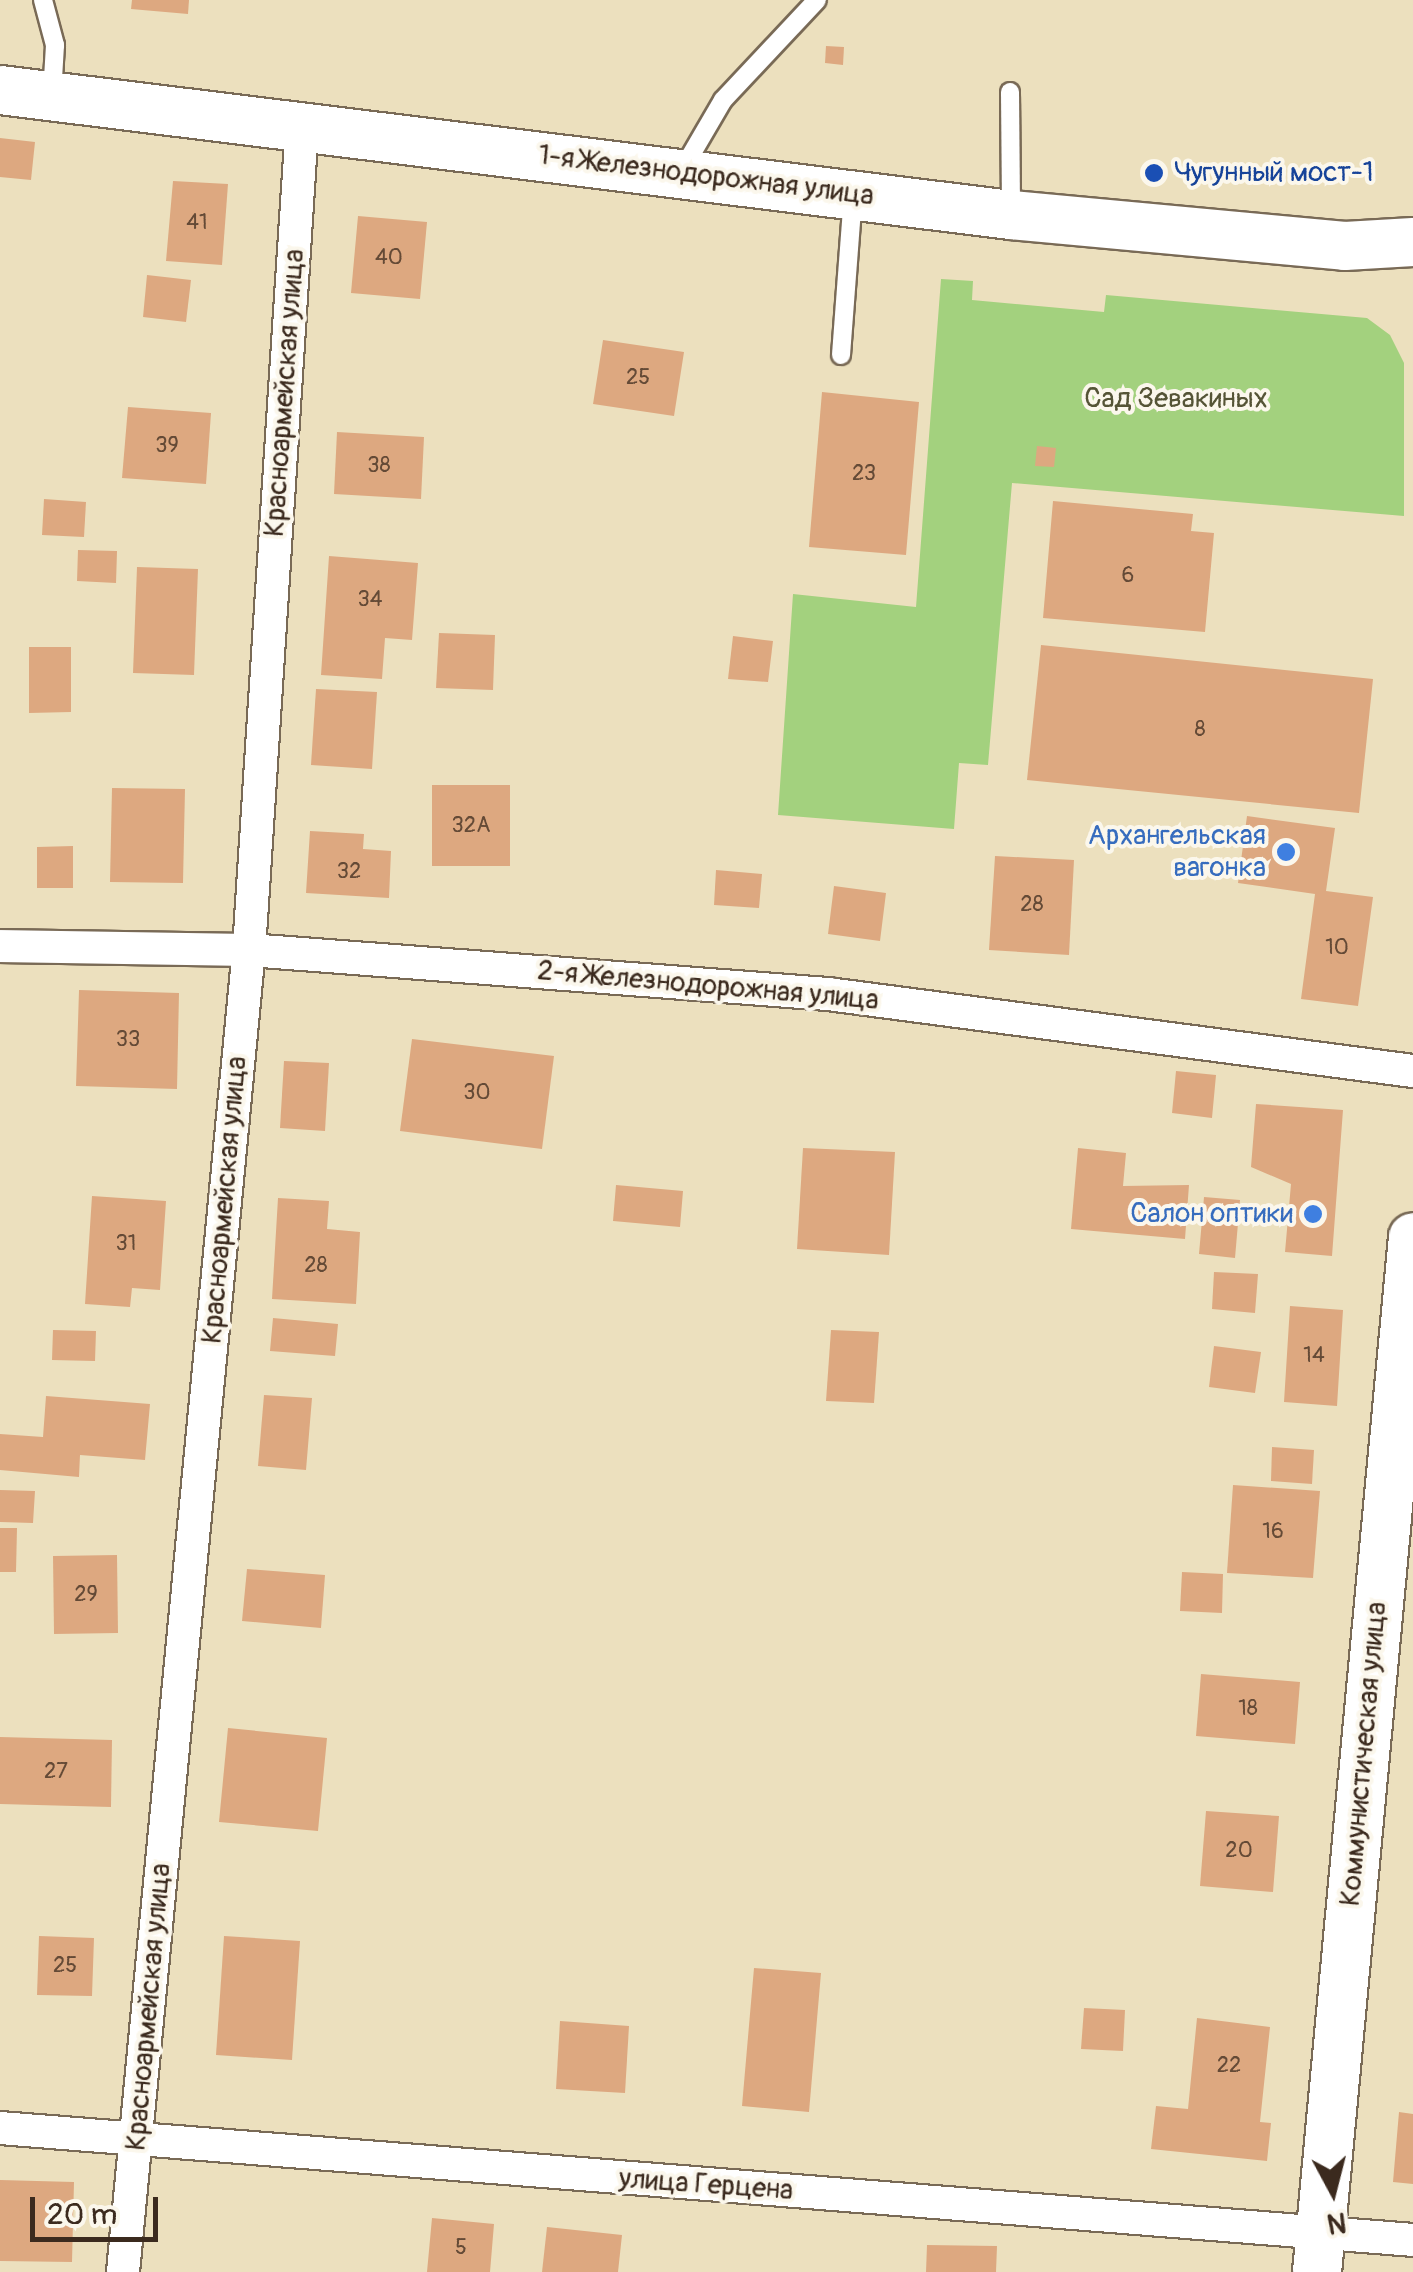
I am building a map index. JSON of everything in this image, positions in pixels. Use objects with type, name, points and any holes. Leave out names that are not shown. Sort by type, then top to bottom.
[{"type":"main road","name":"1-я Железнодорожная улица","points":[[0,90],[1011,215],[1345,246],[1413,242]]},
{"type":"main road","name":"Коммунистическая улица","points":[[1319,2252],[1411,1262]]},
{"type":"street","name":"Красноармейская улица","points":[[122,2272],[248,950],[302,127]]},
{"type":"street","name":"2-я Железнодорожная улица","points":[[0,946],[248,950],[828,994],[1413,1072]]},
{"type":"street","name":"улица Герцена","points":[[0,2128],[1319,2252],[1413,2240]]},
{"type":"lane","points":[[42,0],[55,45],[52,96]]},
{"type":"lane","points":[[680,172],[724,100],[817,0]]},
{"type":"lane","points":[[1010,92],[1011,215]]},
{"type":"lane","points":[[841,355],[853,194]]},
{"type":"green space","name":"Сад Зевакиных","points":[[941,279],[973,281],[972,300],[1104,312],[1106,295],[1367,318],[1390,335],[1404,363],[1404,516],[1012,483],[988,765],[959,763],[954,829],[778,815],[793,594],[916,607]]},
{"type":"building","points":[[132,0],[189,0],[188,14],[131,9]]},
{"type":"building","points":[[826,46],[844,47],[843,65],[825,63]]},
{"type":"building","points":[[0,138],[35,142],[31,180],[0,177]]},
{"type":"building","points":[[173,181],[228,184],[222,265],[166,261]]},
{"type":"building","points":[[358,216],[427,222],[420,299],[351,293]]},
{"type":"building","points":[[147,275],[191,280],[186,322],[143,317]]},
{"type":"building","points":[[603,340],[684,352],[674,416],[593,404]]},
{"type":"building","points":[[822,392],[919,402],[906,555],[809,547]]},
{"type":"building","points":[[128,407],[211,413],[206,484],[122,478]]},
{"type":"building","points":[[337,432],[424,437],[421,499],[334,494]]},
{"type":"building","points":[[1037,446],[1056,448],[1054,467],[1035,466]]},
{"type":"building","points":[[44,499],[86,502],[84,537],[42,535]]},
{"type":"building","points":[[1053,501],[1193,514],[1191,531],[1214,533],[1205,632],[1043,618]]},
{"type":"building","points":[[78,550],[117,551],[116,583],[77,581]]},
{"type":"building","points":[[329,556],[418,563],[412,640],[385,638],[382,679],[321,675]]},
{"type":"building","points":[[137,567],[198,569],[194,675],[133,673]]},
{"type":"building","points":[[439,633],[495,635],[493,690],[436,688]]},
{"type":"building","points":[[733,636],[773,641],[768,682],[728,679]]},
{"type":"building","points":[[1041,645],[1373,679],[1359,813],[1027,780]]},
{"type":"building","points":[[29,647],[71,647],[71,712],[29,713]]},
{"type":"building","points":[[316,689],[377,692],[372,769],[311,765]]},
{"type":"building","points":[[432,785],[510,785],[510,866],[432,866]]},
{"type":"building","points":[[112,788],[185,789],[183,883],[110,882]]},
{"type":"building","points":[[1247,816],[1335,828],[1326,891],[1373,897],[1358,1006],[1301,999],[1315,894],[1238,883]]},
{"type":"building","points":[[310,831],[364,834],[363,849],[391,851],[389,898],[306,893]]},
{"type":"building","points":[[73,846],[73,888],[37,888],[37,847]]},
{"type":"building","points":[[995,856],[1074,860],[1069,955],[989,950]]},
{"type":"building","points":[[716,870],[762,874],[759,908],[714,905]]},
{"type":"building","points":[[834,886],[886,893],[880,941],[828,934]]},
{"type":"building","points":[[79,990],[179,993],[177,1089],[76,1086]]},
{"type":"building","points":[[412,1039],[554,1056],[542,1149],[400,1131]]},
{"type":"building","points":[[284,1061],[329,1063],[325,1131],[280,1128]]},
{"type":"building","points":[[1176,1071],[1216,1075],[1212,1118],[1172,1113]]},
{"type":"building","points":[[1256,1104],[1343,1110],[1332,1256],[1285,1252],[1291,1184],[1251,1167]]},
{"type":"building","points":[[803,1148],[895,1152],[889,1255],[797,1249]]},
{"type":"building","points":[[1078,1148],[1126,1153],[1123,1186],[1189,1185],[1185,1239],[1071,1229]]},
{"type":"building","points":[[616,1185],[683,1191],[680,1227],[613,1221]]},
{"type":"building","points":[[92,1196],[166,1201],[160,1290],[132,1288],[130,1307],[85,1304]]},
{"type":"building","points":[[1204,1197],[1240,1200],[1235,1258],[1199,1254]]},
{"type":"building","points":[[278,1198],[329,1201],[327,1229],[360,1232],[356,1304],[272,1299]]},
{"type":"building","points":[[1214,1272],[1258,1274],[1255,1313],[1212,1309]]},
{"type":"building","points":[[1290,1306],[1343,1310],[1337,1406],[1284,1402]]},
{"type":"building","points":[[273,1318],[338,1324],[335,1356],[270,1351]]},
{"type":"building","points":[[53,1330],[96,1331],[95,1361],[52,1360]]},
{"type":"building","points":[[831,1330],[879,1332],[874,1403],[826,1401]]},
{"type":"building","points":[[1214,1346],[1261,1352],[1255,1393],[1209,1387]]},
{"type":"building","points":[[264,1395],[312,1398],[306,1470],[258,1466]]},
{"type":"building","points":[[46,1396],[150,1404],[145,1460],[80,1455],[79,1477],[0,1470],[0,1434],[43,1437]]},
{"type":"building","points":[[1272,1447],[1314,1450],[1312,1484],[1271,1481]]},
{"type":"building","points":[[1233,1485],[1320,1491],[1313,1578],[1227,1573]]},
{"type":"building","points":[[0,1490],[35,1491],[33,1523],[0,1522]]},
{"type":"building","points":[[0,1528],[17,1528],[16,1572],[0,1572]]},
{"type":"building","points":[[117,1555],[118,1633],[54,1634],[53,1556]]},
{"type":"building","points":[[247,1569],[325,1575],[321,1628],[242,1621]]},
{"type":"building","points":[[1182,1572],[1223,1574],[1222,1613],[1180,1611]]},
{"type":"building","points":[[1201,1674],[1300,1682],[1295,1744],[1196,1736]]},
{"type":"building","points":[[228,1728],[327,1738],[318,1831],[219,1822]]},
{"type":"building","points":[[0,1737],[112,1740],[111,1807],[0,1804]]},
{"type":"building","points":[[1206,1811],[1279,1816],[1273,1892],[1200,1886]]},
{"type":"building","points":[[39,1936],[94,1938],[92,1996],[37,1995]]},
{"type":"building","points":[[224,1936],[300,1941],[292,2060],[216,2055]]},
{"type":"building","points":[[754,1968],[821,1973],[809,2112],[742,2106]]},
{"type":"building","points":[[1084,2008],[1125,2010],[1123,2051],[1081,2049]]},
{"type":"building","points":[[1197,2018],[1270,2027],[1260,2122],[1271,2123],[1267,2161],[1151,2149],[1156,2106],[1188,2109]]},
{"type":"building","points":[[560,2021],[629,2026],[625,2093],[556,2089]]},
{"type":"building","points":[[1399,2112],[1413,2114],[1413,2184],[1393,2182]]},
{"type":"building","points":[[0,2180],[74,2182],[72,2262],[0,2261]]},
{"type":"building","points":[[432,2218],[494,2224],[490,2272],[427,2272]]},
{"type":"building","points":[[547,2227],[622,2235],[618,2272],[542,2272]]},
{"type":"building","points":[[927,2245],[997,2246],[996,2272],[926,2272]]},
{"type":"place","name":"Чугунный мост-1","points":[[1154,173]]},
{"type":"place","name":"Архангельская вагонка","points":[[1286,852]]},
{"type":"place","name":"Салон оптики","points":[[1313,1214]]}]
